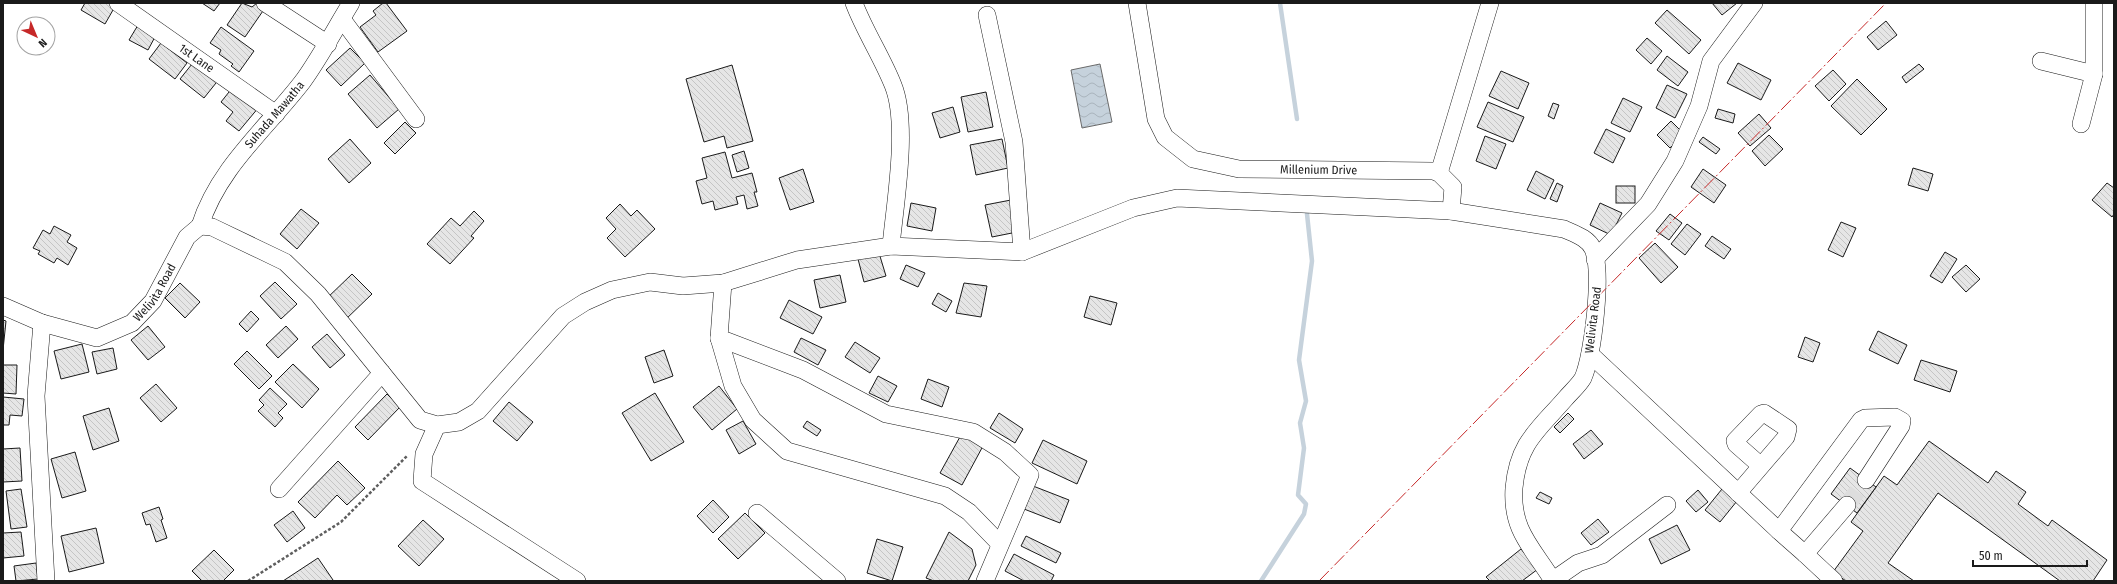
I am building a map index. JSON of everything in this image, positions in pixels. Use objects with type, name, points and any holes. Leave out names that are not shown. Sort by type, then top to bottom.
[{"type":"street","name":"1st Lane","points":[[118,3],[276,114]]},
{"type":"street","points":[[265,3],[328,44]]},
{"type":"street","name":"Suhada Mawatha","points":[[200,226],[213,193],[256,134],[276,114],[303,81],[328,44],[351,3]]},
{"type":"street","points":[[854,3],[861,21],[894,86],[901,126],[891,246]]},
{"type":"street","name":"Millenium Drive","points":[[1137,3],[1156,119],[1165,137],[1193,159],[1239,169],[1433,171],[1439,174]]},
{"type":"street","points":[[1451,211],[1454,187],[1439,174],[1490,3]]},
{"type":"street","points":[[1595,259],[1648,204],[1675,161],[1699,106],[1712,61],[1754,3]]},
{"type":"street","points":[[2082,124],[2094,74],[2094,3]]},
{"type":"street","points":[[200,226],[212,227],[285,262],[318,294],[420,420],[437,425],[459,422],[478,411],[563,316],[585,302],[612,290],[650,282],[683,286],[723,283],[797,260],[891,246],[1022,252],[1014,142],[987,15]]},
{"type":"street","points":[[342,19],[416,119]]},
{"type":"street","points":[[2041,61],[2094,74]]},
{"type":"street","name":"Welivita Road","points":[[1022,252],[1133,208],[1177,198],[1451,211],[1564,229],[1582,236],[1593,250],[1598,272],[1590,354],[1583,379],[1537,428],[1525,445],[1518,466],[1514,489],[1517,522],[1526,543],[1552,581]]},
{"type":"street","name":"Welivita Road","points":[[3,306],[42,323],[97,338],[132,324],[153,301],[187,238],[200,226]]},
{"type":"street","points":[[723,283],[719,338],[733,386],[753,420],[787,451],[945,496],[969,512],[1000,544]]},
{"type":"street","points":[[42,323],[36,396],[46,581]]},
{"type":"street","points":[[719,338],[803,370],[886,414],[973,432],[1005,452],[1030,475],[985,581]]},
{"type":"street","points":[[1590,354],[1834,581]]},
{"type":"street","points":[[279,489],[382,373]]},
{"type":"street","points":[[1779,531],[1861,420],[1865,418],[1895,417],[1902,421],[1901,426],[1866,480]]},
{"type":"street","points":[[437,425],[424,454],[422,481],[577,581]]},
{"type":"street","points":[[1738,493],[1761,466]]},
{"type":"street","points":[[1552,581],[1578,563],[1602,555],[1667,505]]},
{"type":"street","points":[[1805,554],[1846,505]]},
{"type":"street","points":[[757,513],[837,581]]},
{"type":"path","points":[[248,581],[341,522],[407,456],[428,445]]},
{"type":"water","points":[[1100,64],[1112,122],[1082,128],[1071,70]]},
{"type":"building","points":[[85,3],[117,3],[105,24],[81,10]]},
{"type":"building","points":[[202,3],[220,3],[214,11]]},
{"type":"building","points":[[242,3],[252,7],[257,3],[265,8],[245,37],[227,25]]},
{"type":"building","points":[[383,3],[386,3],[407,31],[378,52],[360,27],[376,15],[373,11]]},
{"type":"building","points":[[1712,3],[1737,3],[1722,15]]},
{"type":"building","points":[[1667,10],[1701,40],[1689,54],[1655,23]]},
{"type":"building","points":[[1886,21],[1897,35],[1878,50],[1867,37]]},
{"type":"building","points":[[138,25],[156,35],[148,50],[129,40]]},
{"type":"building","points":[[221,27],[254,51],[239,72],[231,66],[233,64],[219,54],[221,50],[210,43]]},
{"type":"building","points":[[1647,38],[1662,51],[1651,64],[1636,50]]},
{"type":"building","points":[[161,43],[187,63],[175,79],[149,59]]},
{"type":"building","points":[[350,48],[365,63],[341,86],[326,70]]},
{"type":"building","points":[[1667,56],[1688,72],[1678,86],[1657,70]]},
{"type":"building","points":[[196,59],[220,78],[204,98],[180,79]]},
{"type":"building","points":[[1738,63],[1771,80],[1761,100],[1727,83]]},
{"type":"building","points":[[1919,64],[1924,69],[1906,83],[1902,77]]},
{"type":"building","points":[[732,65],[753,141],[727,148],[724,136],[704,142],[686,79]]},
{"type":"building","points":[[1833,70],[1846,84],[1829,101],[1815,86]]},
{"type":"building","points":[[1501,71],[1529,83],[1518,109],[1489,96]]},
{"type":"building","points":[[370,75],[399,109],[377,128],[348,94]]},
{"type":"building","points":[[1857,79],[1887,109],[1861,135],[1831,106]]},
{"type":"building","points":[[1667,85],[1687,94],[1675,118],[1656,108]]},
{"type":"building","points":[[233,87],[259,107],[239,131],[226,121],[233,112],[221,102]]},
{"type":"building","points":[[986,92],[993,127],[968,132],[961,97]]},
{"type":"building","points":[[1623,98],[1642,107],[1630,132],[1611,123]]},
{"type":"building","points":[[1488,102],[1524,117],[1513,142],[1477,127]]},
{"type":"building","points":[[1553,103],[1559,105],[1554,119],[1548,116]]},
{"type":"building","points":[[953,107],[960,132],[940,138],[932,113]]},
{"type":"building","points":[[1718,109],[1735,114],[1733,123],[1715,118]]},
{"type":"building","points":[[1759,114],[1771,128],[1750,146],[1738,133]]},
{"type":"building","points":[[1671,121],[1684,134],[1670,148],[1657,135]]},
{"type":"building","points":[[405,122],[416,133],[395,154],[384,143]]},
{"type":"building","points":[[1606,129],[1625,138],[1613,163],[1594,153]]},
{"type":"building","points":[[1769,135],[1783,149],[1765,166],[1752,151]]},
{"type":"building","points":[[1485,136],[1506,144],[1496,169],[1476,161]]},
{"type":"building","points":[[1703,137],[1720,149],[1716,154],[1699,142]]},
{"type":"building","points":[[350,139],[371,163],[349,183],[328,159]]},
{"type":"building","points":[[1002,139],[1008,168],[976,175],[970,145]]},
{"type":"building","points":[[744,151],[749,168],[737,172],[732,155]]},
{"type":"building","points":[[725,152],[732,178],[752,173],[757,192],[754,192],[758,206],[747,209],[744,195],[736,197],[738,204],[715,210],[713,201],[702,204],[696,181],[707,178],[702,158]]},
{"type":"building","points":[[1913,168],[1933,174],[1928,191],[1908,185]]},
{"type":"building","points":[[803,169],[814,202],[790,210],[779,178]]},
{"type":"building","points":[[1703,169],[1726,185],[1714,203],[1691,187]]},
{"type":"building","points":[[1536,171],[1554,180],[1545,199],[1527,190]]},
{"type":"building","points":[[1557,183],[1563,186],[1557,202],[1550,199]]},
{"type":"building","points":[[2107,183],[2114,188],[2114,214],[2112,217],[2092,200]]},
{"type":"building","points":[[1616,186],[1635,186],[1635,203],[1616,203]]},
{"type":"building","points":[[1011,200],[1017,232],[992,237],[985,205]]},
{"type":"building","points":[[911,203],[936,208],[932,231],[907,226]]},
{"type":"building","points":[[1600,203],[1622,213],[1611,235],[1590,225]]},
{"type":"building","points":[[620,204],[631,216],[637,210],[655,229],[625,257],[607,238],[616,229],[606,218]]},
{"type":"building","points":[[301,209],[319,223],[297,249],[280,234]]},
{"type":"building","points":[[474,211],[484,221],[471,236],[474,238],[450,264],[427,244],[451,218],[460,226]]},
{"type":"building","points":[[1670,214],[1682,223],[1669,240],[1656,231]]},
{"type":"building","points":[[1841,222],[1856,228],[1843,257],[1828,250]]},
{"type":"building","points":[[1687,224],[1701,234],[1685,255],[1671,244]]},
{"type":"building","points":[[54,226],[71,235],[67,242],[77,248],[68,265],[57,258],[54,263],[38,254],[40,251],[33,248],[43,230],[50,234]]},
{"type":"building","points":[[1712,236],[1731,249],[1724,259],[1705,246]]},
{"type":"building","points":[[1655,243],[1678,267],[1661,283],[1639,258]]},
{"type":"building","points":[[1945,252],[1957,259],[1942,283],[1930,276]]},
{"type":"building","points":[[879,253],[886,276],[864,282],[858,259]]},
{"type":"building","points":[[906,265],[925,273],[918,287],[900,279]]},
{"type":"building","points":[[1966,265],[1980,279],[1966,292],[1952,277]]},
{"type":"building","points":[[352,274],[372,294],[344,321],[324,301]]},
{"type":"building","points":[[840,275],[846,302],[820,308],[814,280]]},
{"type":"building","points":[[275,282],[297,304],[281,319],[260,296]]},
{"type":"building","points":[[180,283],[200,302],[185,318],[165,298]]},
{"type":"building","points":[[964,283],[987,286],[981,317],[956,313]]},
{"type":"building","points":[[938,293],[952,301],[946,312],[932,304]]},
{"type":"building","points":[[1090,296],[1117,303],[1111,325],[1084,317]]},
{"type":"building","points":[[789,300],[822,317],[813,334],[780,318]]},
{"type":"building","points":[[251,311],[259,319],[247,332],[239,324]]},
{"type":"building","points":[[3,320],[6,321],[3,350]]},
{"type":"building","points":[[148,326],[165,347],[148,360],[131,340]]},
{"type":"building","points":[[286,326],[298,339],[278,358],[266,345]]},
{"type":"building","points":[[1878,331],[1907,345],[1898,364],[1869,350]]},
{"type":"building","points":[[327,334],[345,355],[330,368],[312,347]]},
{"type":"building","points":[[1805,337],[1820,343],[1813,362],[1798,357]]},
{"type":"building","points":[[801,338],[826,350],[818,365],[794,352]]},
{"type":"building","points":[[855,342],[880,358],[870,373],[845,357]]},
{"type":"building","points":[[82,344],[89,372],[61,379],[54,351]]},
{"type":"building","points":[[113,348],[117,369],[97,374],[92,352]]},
{"type":"building","points":[[664,350],[673,376],[654,383],[645,357]]},
{"type":"building","points":[[247,351],[272,376],[259,389],[234,364]]},
{"type":"building","points":[[1921,360],[1957,371],[1950,392],[1914,380]]},
{"type":"building","points":[[293,364],[319,389],[302,408],[275,382]]},
{"type":"building","points":[[3,365],[17,365],[16,394],[3,393]]},
{"type":"building","points":[[878,376],[897,386],[888,402],[869,393]]},
{"type":"building","points":[[928,379],[949,387],[942,407],[921,399]]},
{"type":"building","points":[[156,384],[177,408],[161,422],[140,398]]},
{"type":"building","points":[[719,386],[737,409],[712,430],[693,407]]},
{"type":"building","points":[[270,388],[287,404],[278,413],[283,418],[275,427],[258,411],[264,405],[259,400]]},
{"type":"building","points":[[655,393],[684,442],[651,461],[622,413]]},
{"type":"building","points":[[387,394],[400,407],[368,440],[355,427]]},
{"type":"building","points":[[3,397],[24,399],[22,416],[10,415],[9,425],[3,425]]},
{"type":"building","points":[[509,402],[533,422],[517,441],[493,421]]},
{"type":"building","points":[[109,408],[119,441],[93,450],[83,416]]},
{"type":"building","points":[[999,413],[1023,429],[1015,443],[990,428]]},
{"type":"building","points":[[1568,413],[1574,419],[1560,433],[1554,427]]},
{"type":"building","points":[[743,421],[756,444],[739,454],[726,430]]},
{"type":"building","points":[[807,421],[821,430],[817,436],[803,427]]},
{"type":"building","points":[[1591,430],[1603,444],[1584,459],[1573,444]]},
{"type":"building","points":[[961,435],[983,446],[962,485],[940,473]]},
{"type":"building","points":[[1043,440],[1087,461],[1077,484],[1032,463]]},
{"type":"building","points":[[1929,441],[1988,483],[1996,471],[2026,492],[2018,504],[2048,526],[2052,520],[2107,560],[2093,581],[2060,581],[1938,493],[1888,563],[1914,581],[1846,581],[1833,572],[1863,531],[1851,522],[1884,476],[1897,485]]},
{"type":"building","points":[[20,448],[22,481],[3,482],[3,449]]},
{"type":"building","points":[[75,452],[86,491],[62,498],[51,459]]},
{"type":"building","points":[[338,461],[365,488],[347,505],[337,495],[315,518],[298,502]]},
{"type":"building","points":[[1850,468],[1876,487],[1857,513],[1831,494]]},
{"type":"building","points":[[1033,486],[1069,500],[1060,523],[1024,509]]},
{"type":"building","points":[[21,489],[27,527],[11,529],[6,491]]},
{"type":"building","points":[[1722,489],[1737,501],[1720,522],[1705,510]]},
{"type":"building","points":[[1698,490],[1708,502],[1696,512],[1686,501]]},
{"type":"building","points":[[1540,492],[1552,498],[1549,504],[1536,498]]},
{"type":"building","points":[[713,500],[729,517],[713,533],[697,516]]},
{"type":"building","points":[[159,507],[163,519],[161,520],[167,538],[156,542],[150,524],[146,525],[142,513]]},
{"type":"building","points":[[293,511],[305,528],[287,542],[274,525]]},
{"type":"building","points":[[745,513],[765,533],[738,559],[718,539]]},
{"type":"building","points":[[1598,519],[1609,532],[1591,545],[1581,533]]},
{"type":"building","points":[[423,520],[444,539],[419,566],[398,546]]},
{"type":"building","points":[[1677,525],[1690,550],[1661,564],[1649,539]]},
{"type":"building","points":[[96,528],[104,563],[69,572],[61,536]]},
{"type":"building","points":[[21,532],[24,556],[3,558],[3,533]]},
{"type":"building","points":[[949,532],[972,549],[976,565],[968,581],[934,581],[926,578]]},
{"type":"building","points":[[1026,536],[1061,553],[1056,563],[1021,546]]},
{"type":"building","points":[[877,539],[903,547],[892,581],[867,573]]},
{"type":"building","points":[[1521,549],[1538,569],[1522,581],[1490,581],[1486,577]]},
{"type":"building","points":[[214,550],[234,570],[223,581],[202,581],[192,571]]},
{"type":"building","points":[[1014,554],[1054,575],[1051,581],[1024,581],[1005,571]]},
{"type":"building","points":[[318,558],[333,580],[283,581]]},
{"type":"building","points":[[36,563],[38,579],[16,581],[14,566]]},
{"type":"waterway","points":[[1280,3],[1297,119]]},
{"type":"waterway","points":[[1261,581],[1304,514],[1306,504],[1298,495],[1304,448],[1300,423],[1306,401],[1299,360],[1312,261],[1307,214]]},
{"type":"tunnel","points":[[1847,505],[1866,480]]},
{"type":"power","points":[[1319,581],[1886,3]]}]
